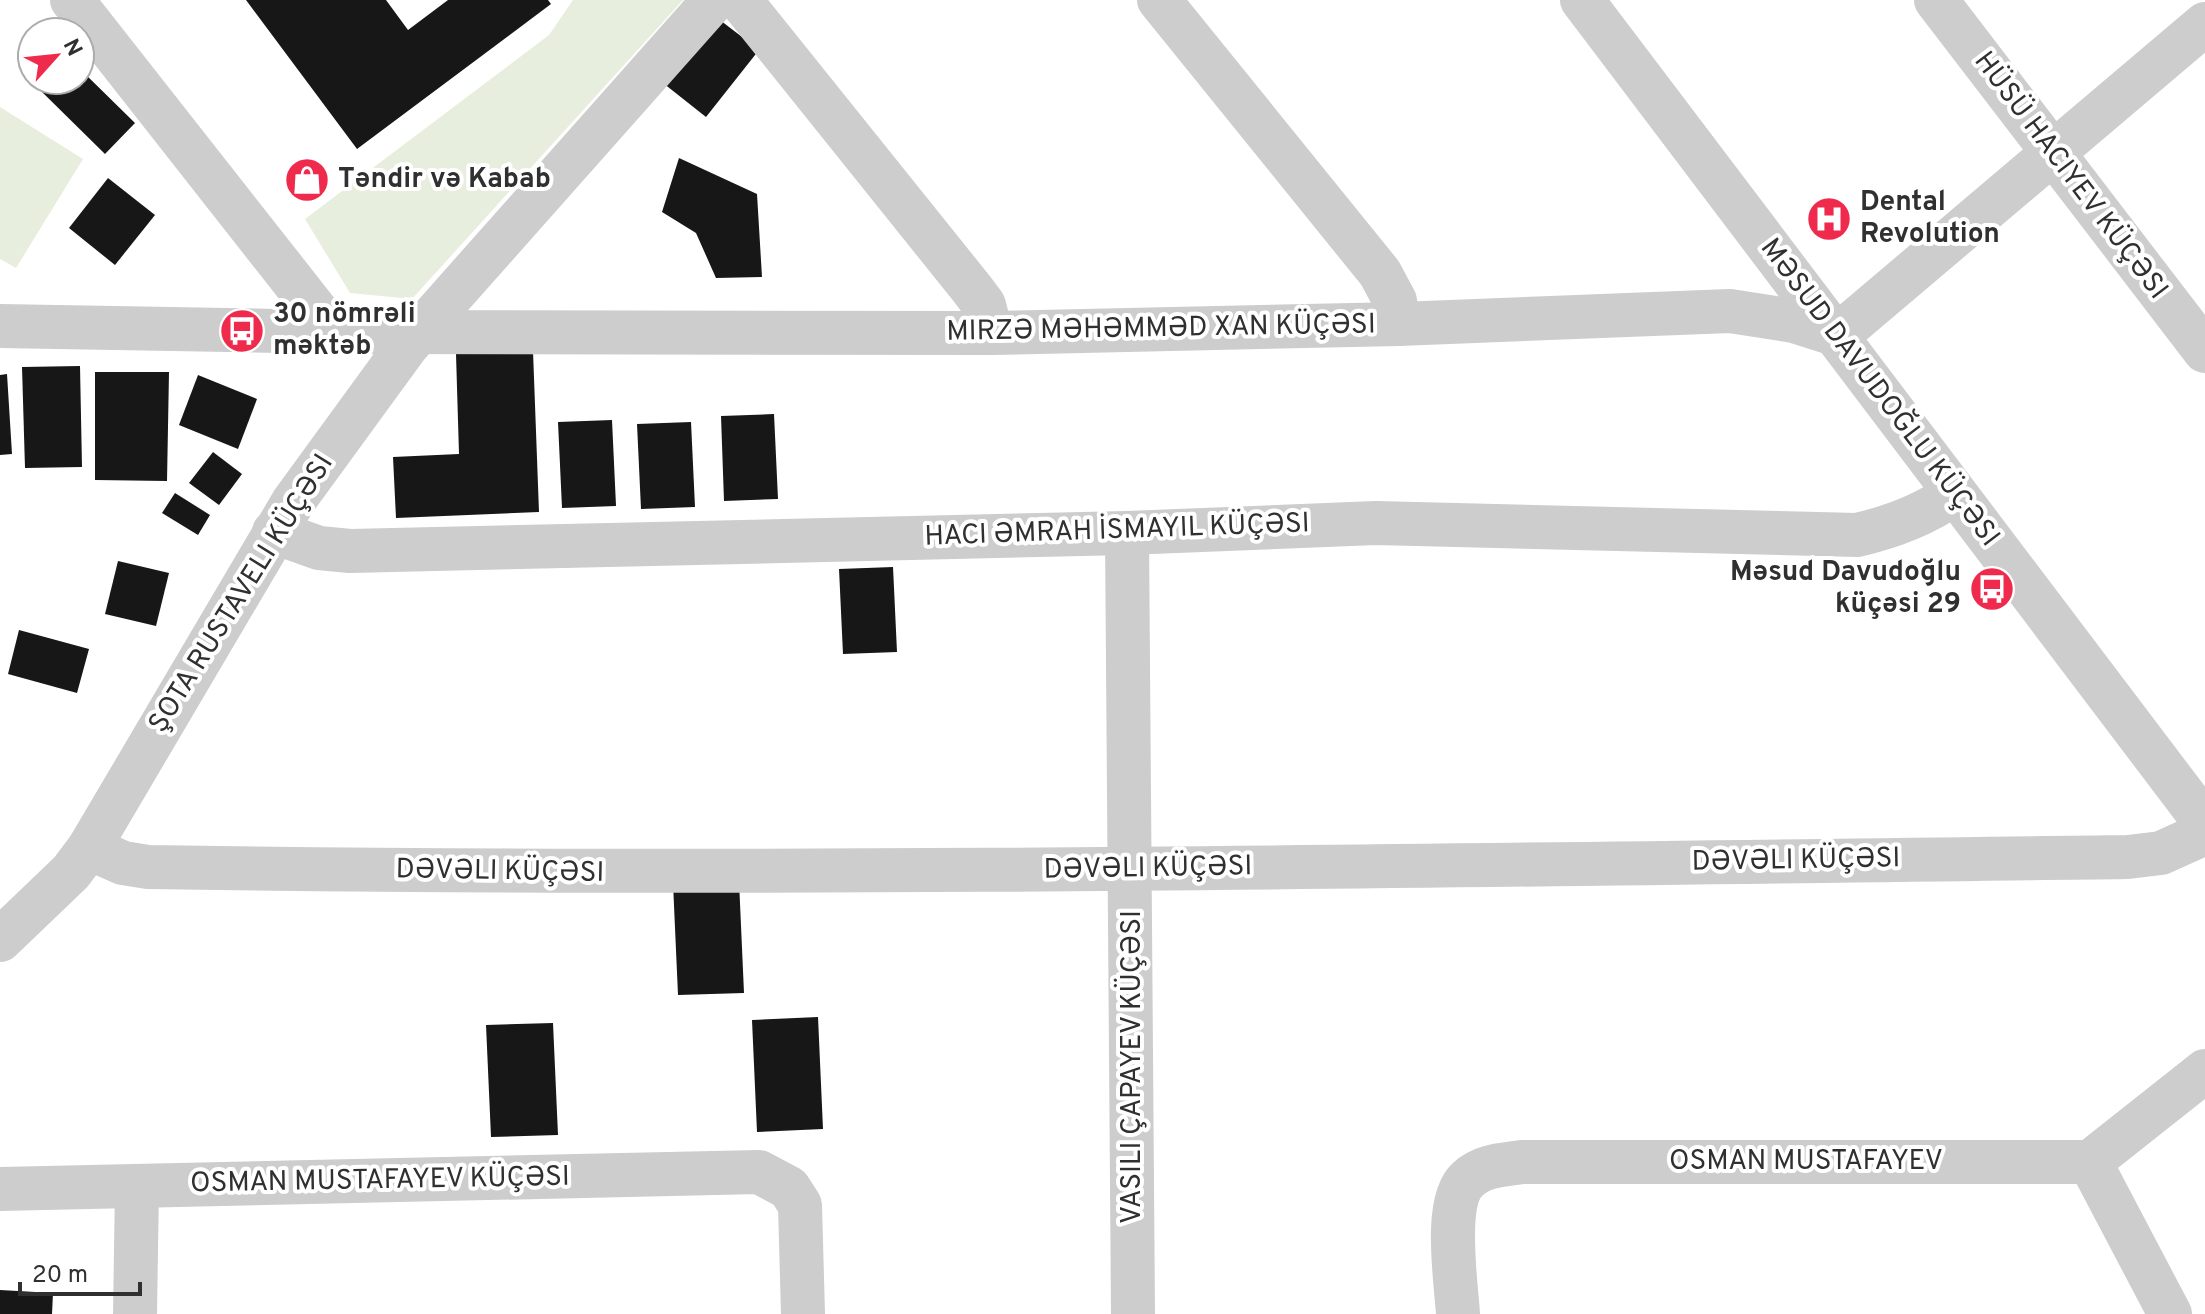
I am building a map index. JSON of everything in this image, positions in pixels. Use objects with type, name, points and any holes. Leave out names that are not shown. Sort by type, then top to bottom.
[{"type":"street","points":[[72,0],[333,332]]},
{"type":"street","name":"ŞOTA RUSTAVELI KÜÇƏSI","points":[[0,940],[71,872],[89,848],[274,532],[418,332],[714,0]]},
{"type":"street","points":[[740,0],[972,289],[984,305],[991,333]]},
{"type":"street","points":[[1159,0],[1380,273],[1395,301],[1399,324]]},
{"type":"street","name":"MƏSUD DAVUDOĞLU KÜÇƏSI","points":[[1582,0],[2205,823]]},
{"type":"street","points":[[1936,0],[2205,351]]},
{"type":"street","points":[[1838,335],[2205,24]]},
{"type":"street","name":"MIRZƏ MƏHƏMMƏD XAN KÜÇƏSI","points":[[0,326],[333,332],[991,333],[1399,324],[1730,311],[1783,319],[1838,335]]},
{"type":"street","points":[[274,532],[319,548],[350,551],[1127,533],[1376,523],[1857,535],[1918,515],[1954,494]]},
{"type":"street","name":"VASILI ÇAPAYEV KÜÇƏSI","points":[[1127,533],[1132,869],[1133,1314]]},
{"type":"street","name":"DƏVƏLI KÜÇƏSI","points":[[89,848],[123,863],[148,867],[558,873],[1132,869],[2128,857],[2161,853],[2205,833]]},
{"type":"street","points":[[2170,1314],[2090,1162],[2205,1071]]},
{"type":"street","name":"OSMAN MUSTAFAYEV","points":[[1458,1314],[1453,1205],[1466,1180],[1488,1166],[1522,1162],[2090,1162]]},
{"type":"street","name":"OSMAN MUSTAFAYEV KÜÇƏSI","points":[[0,1189],[759,1172],[789,1188],[800,1205],[803,1314]]},
{"type":"street","points":[[135,1314],[137,1187]]},
{"type":"green space","points":[[573,0],[683,0],[412,299],[350,293],[305,219],[549,35]]},
{"type":"green space","points":[[0,107],[83,159],[16,268],[0,259]]},
{"type":"building","points":[[246,0],[386,0],[408,30],[448,0],[548,0],[551,4],[357,149]]},
{"type":"building","points":[[716,17],[759,50],[706,117],[663,83]]},
{"type":"building","points":[[96,85],[135,123],[105,154],[46,96],[96,96]]},
{"type":"building","points":[[679,158],[757,194],[762,277],[716,278],[696,233],[662,212]]},
{"type":"building","points":[[108,178],[155,215],[115,265],[69,228]]},
{"type":"building","points":[[533,351],[539,512],[396,518],[393,457],[459,454],[456,354]]},
{"type":"building","points":[[80,366],[82,467],[25,468],[22,367]]},
{"type":"building","points":[[95,372],[169,372],[167,481],[95,480]]},
{"type":"building","points":[[7,374],[12,454],[0,455],[0,375]]},
{"type":"building","points":[[198,375],[257,399],[238,449],[179,425]]},
{"type":"building","points":[[774,414],[778,499],[724,501],[721,416]]},
{"type":"building","points":[[612,420],[616,506],[562,508],[558,422]]},
{"type":"building","points":[[691,422],[695,507],[641,509],[637,424]]},
{"type":"building","points":[[213,452],[242,474],[219,505],[189,483]]},
{"type":"building","points":[[175,493],[210,515],[198,535],[162,513]]},
{"type":"building","points":[[118,561],[169,573],[156,626],[105,614]]},
{"type":"building","points":[[893,567],[897,652],[843,654],[839,569]]},
{"type":"building","points":[[19,630],[89,649],[77,693],[8,674]]},
{"type":"building","points":[[739,881],[744,993],[678,995],[673,883]]},
{"type":"building","points":[[818,1017],[823,1129],[757,1132],[752,1020]]},
{"type":"building","points":[[553,1023],[558,1135],[491,1137],[486,1025]]},
{"type":"building","points":[[0,1290],[53,1293],[52,1314],[0,1314]]},
{"type":"place","name":"Təndir və Kabab","points":[[307,180]]},
{"type":"place","name":"Dental Revolution","points":[[1829,219]]},
{"type":"place","name":"30 nömrəli məktəb","points":[[242,331]]},
{"type":"place","name":"Məsud Davudoğlu küçəsi 29","points":[[1992,589]]}]
